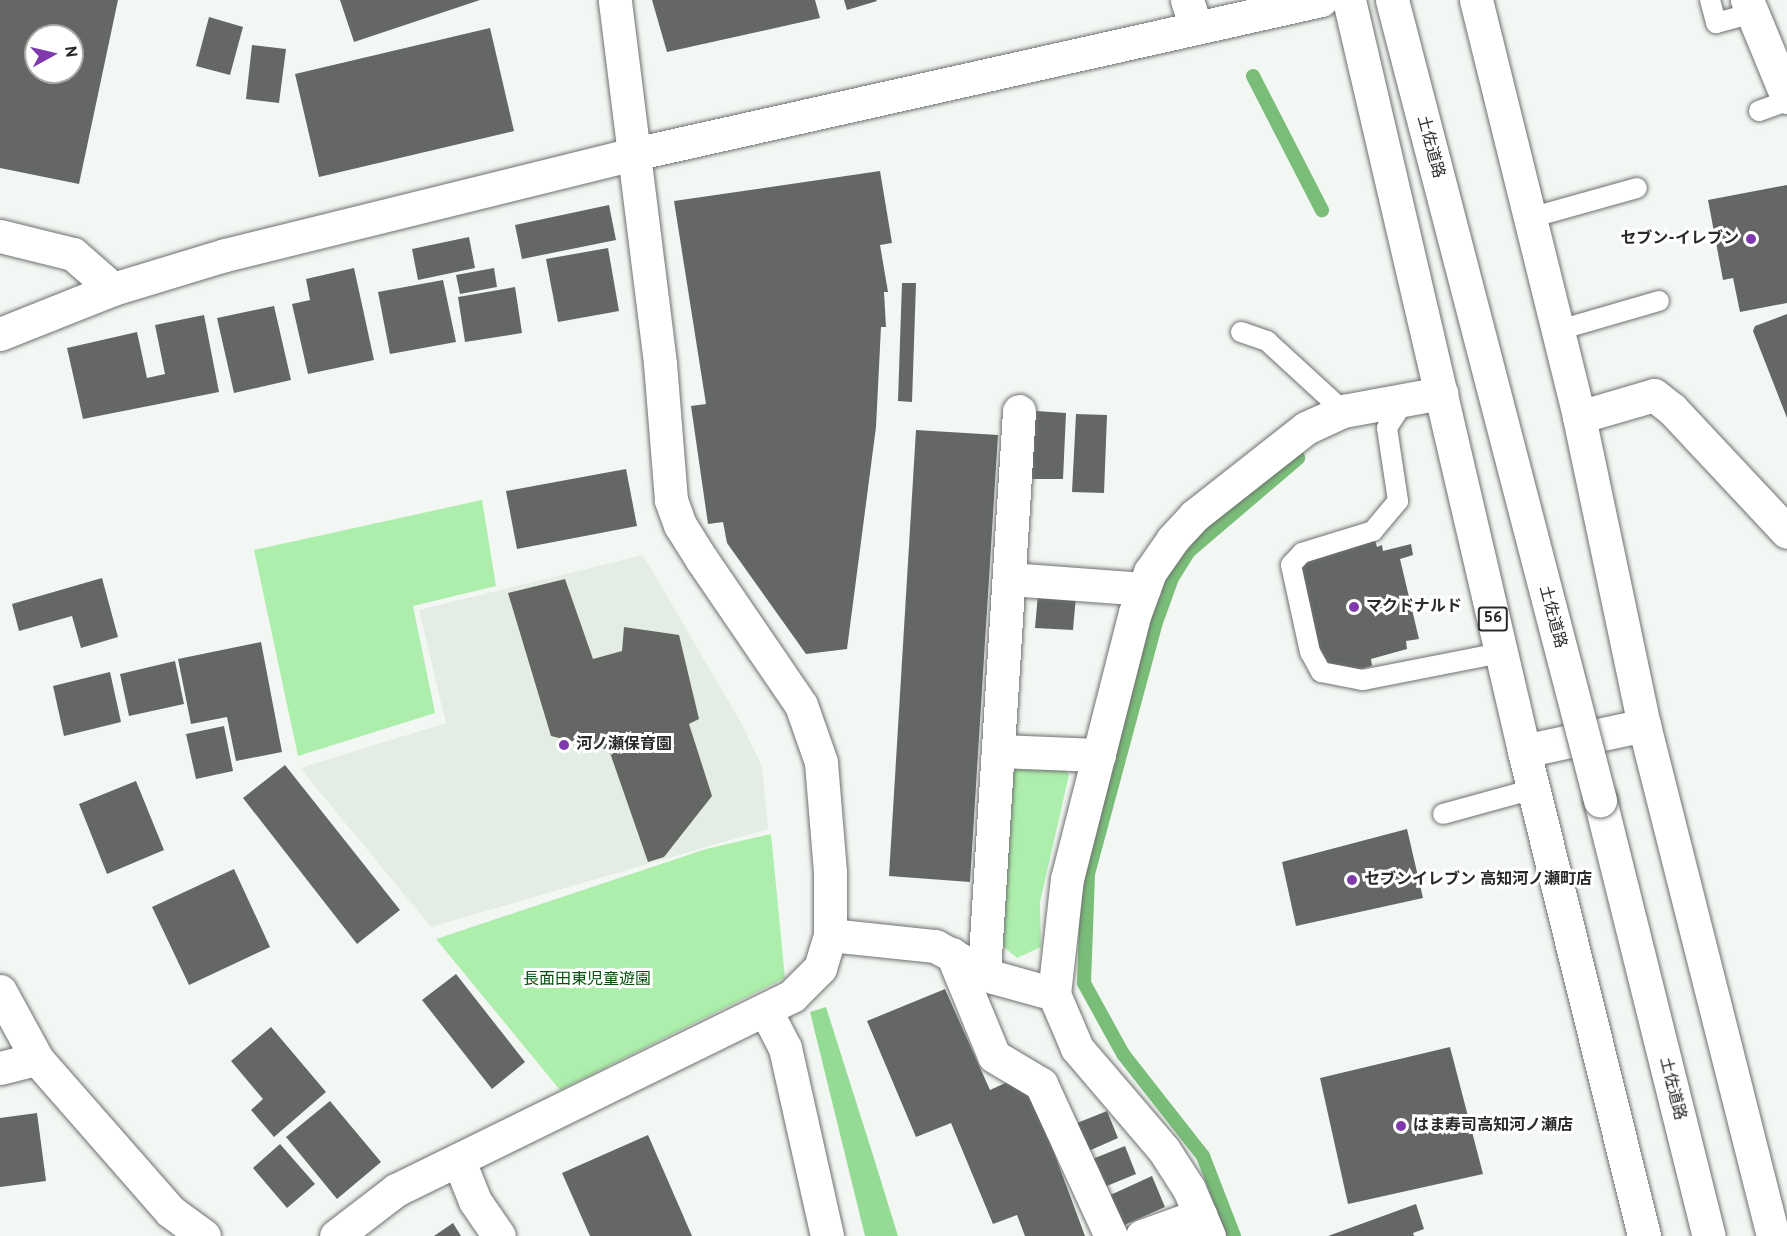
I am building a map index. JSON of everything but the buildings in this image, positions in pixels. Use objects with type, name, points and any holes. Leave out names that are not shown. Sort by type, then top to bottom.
[{"type":"main road","points":[[336,1236],[396,1190],[766,1011],[799,991],[820,968],[830,935],[830,872],[821,762],[801,705],[702,560],[680,525],[671,500],[660,363],[615,0]]},
{"type":"main road","points":[[0,334],[113,289],[225,255],[1192,14],[1321,0]]},
{"type":"main road","name":"56","points":[[1349,0],[1524,752],[1644,1236]]},
{"type":"main road","name":"土佐道路","points":[[1392,0],[1600,800],[1708,1236]]},
{"type":"main road","points":[[1476,0],[1579,417],[1644,725],[1773,1236]]},
{"type":"main road","points":[[1750,6],[1778,103]]},
{"type":"main road","points":[[0,236],[73,254],[113,289]]},
{"type":"main road","points":[[1142,1236],[1204,1225],[1164,1150],[1077,1048],[1054,994],[1067,879],[1150,572],[1172,540],[1194,516],[1306,428],[1343,411],[1441,393]]},
{"type":"main road","points":[[1579,417],[1654,395],[1672,409],[1787,532]]},
{"type":"main road","points":[[984,972],[1019,411]]},
{"type":"main road","points":[[1009,579],[1144,589]]},
{"type":"main road","points":[[1524,752],[1644,725]]},
{"type":"main road","points":[[998,751],[1099,755]]},
{"type":"main road","points":[[830,935],[935,946],[984,972],[1054,994]]},
{"type":"main road","points":[[952,954],[994,1056],[1041,1084],[1111,1236]]},
{"type":"main road","points":[[0,991],[37,1059],[170,1211],[204,1236]]},
{"type":"main road","points":[[766,1011],[784,1048],[827,1236]]},
{"type":"main road","points":[[0,1068],[37,1059]]},
{"type":"main road","points":[[459,1161],[475,1201],[499,1236]]},
{"type":"lane","points":[[1710,0],[1716,23],[1750,6]]},
{"type":"lane","points":[[1530,218],[1637,188]]},
{"type":"lane","points":[[1558,330],[1659,301]]},
{"type":"lane","points":[[1241,332],[1267,341],[1343,411]]},
{"type":"lane","points":[[1405,400],[1387,428],[1398,501],[1373,531],[1302,553],[1291,565],[1310,652],[1321,672],[1363,680],[1501,653]]},
{"type":"lane","points":[[1443,814],[1534,789]]},
{"type":"shaded area","name":"河ノ瀬保育園","points":[[643,555],[740,721],[762,766],[768,829],[431,927],[300,768],[446,723],[419,610]]},
{"type":"green space","points":[[482,500],[496,586],[413,606],[435,713],[298,756],[254,550]]},
{"type":"green space","points":[[1062,765],[1069,775],[1040,902],[1041,947],[1017,958],[998,942],[1011,768]]},
{"type":"green space","name":"長面田東児童遊園","points":[[771,834],[785,978],[560,1090],[436,939],[706,849]]},
{"type":"green space","points":[[826,1007],[898,1236],[865,1236],[810,1012]]},
{"type":"waterway","points":[[1253,76],[1322,210]]},
{"type":"waterway","points":[[1234,1236],[1203,1156],[1123,1054],[1084,983],[1088,874],[1155,625],[1172,578],[1188,552],[1298,458]]},
{"type":"place","name":"セブン-イレブン","points":[[1751,239]]},
{"type":"place","name":"マクドナルド","points":[[1354,607]]},
{"type":"place","name":"河ノ瀬保育園","points":[[564,745]]},
{"type":"place","name":"セブンイレブン 高知河ノ瀬町店","points":[[1352,880]]},
{"type":"place","name":"はま寿司高知河ノ瀬店","points":[[1401,1126]]}]
